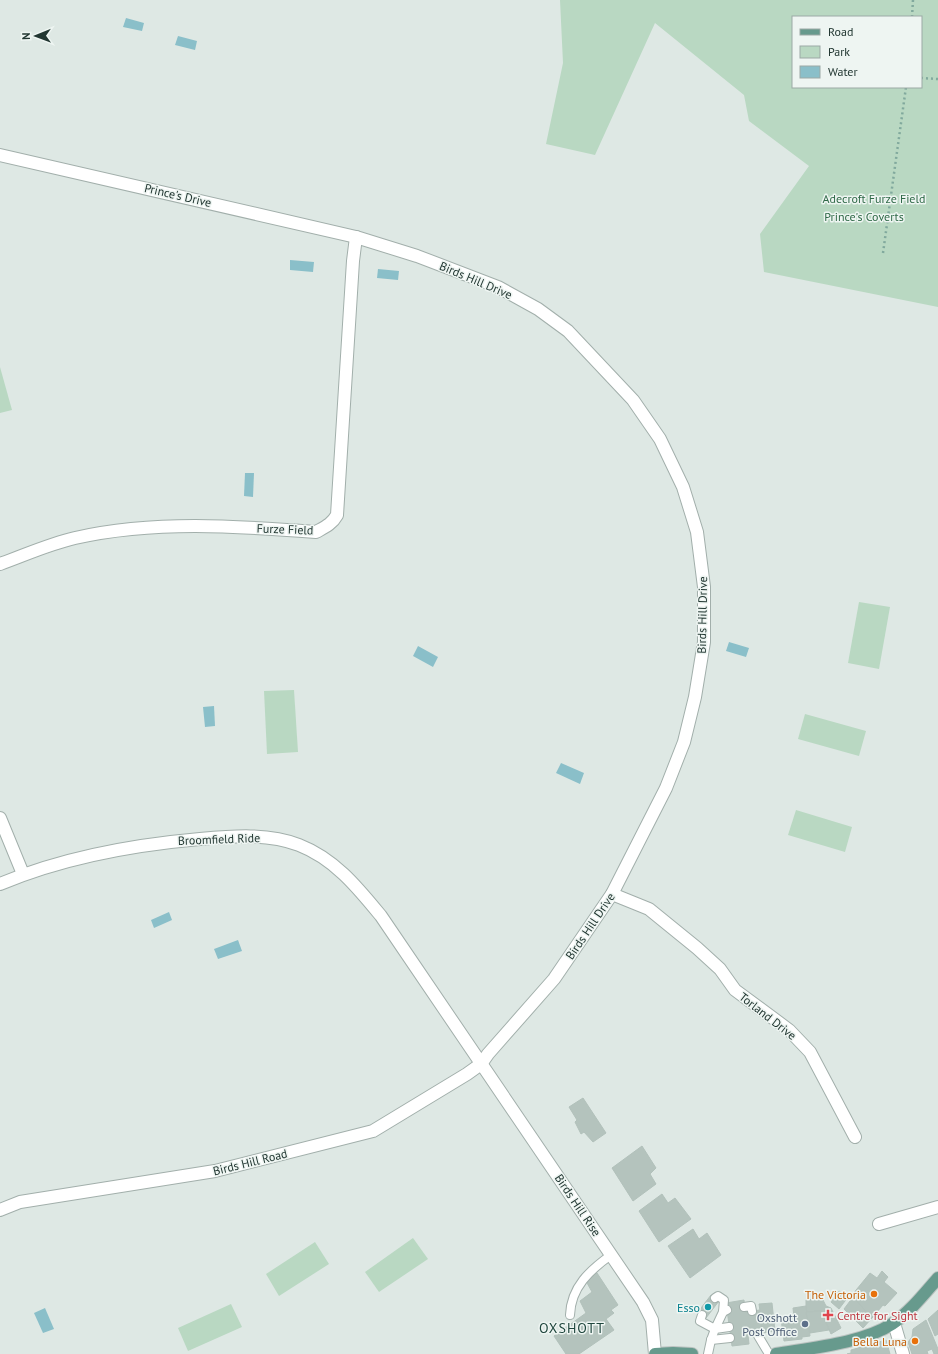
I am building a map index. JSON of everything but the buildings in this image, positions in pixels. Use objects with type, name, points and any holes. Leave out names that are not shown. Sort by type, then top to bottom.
[{"type":"main road","points":[[776,1354],[847,1341],[884,1329],[904,1314],[938,1278]]},
{"type":"main road","points":[[655,1354],[692,1354]]},
{"type":"street","name":"Prince's Drive","points":[[0,155],[356,237]]},
{"type":"street","name":"Furze Field","points":[[0,564],[75,538],[108,533],[174,526],[234,526],[316,532],[333,522],[337,515],[353,261],[356,237]]},
{"type":"street","name":"Birds Hill Drive","points":[[356,237],[417,256],[498,287],[538,309],[568,331],[633,400],[660,440],[683,487],[697,532],[704,587],[704,642],[695,697],[684,742],[666,788],[612,894],[554,979],[488,1054],[481,1064]]},
{"type":"street","points":[[0,818],[23,874]]},
{"type":"street","name":"Broomfield Ride","points":[[0,884],[23,874],[72,859],[164,842],[242,836],[270,838],[299,845],[322,856],[352,881],[385,922],[481,1064]]},
{"type":"street","name":"Torland Drive","points":[[612,894],[649,909],[720,969],[736,990],[789,1030],[810,1052],[855,1137]]},
{"type":"street","name":"Birds Hill Road","points":[[0,1210],[20,1202],[215,1171],[372,1131],[481,1064]]},
{"type":"street","name":"Birds Hill Rise","points":[[481,1064],[612,1255],[648,1311],[652,1320],[655,1354]]},
{"type":"street","points":[[879,1224],[938,1207]]},
{"type":"street","points":[[894,1323],[903,1354]]},
{"type":"lane","points":[[570,1315],[570,1306],[582,1280],[597,1265],[612,1255]]},
{"type":"lane","points":[[708,1354],[715,1329],[725,1311],[724,1300],[718,1296],[715,1298]]},
{"type":"lane","points":[[744,1307],[751,1306],[752,1311]]},
{"type":"lane","points":[[702,1315],[700,1321],[715,1329],[729,1327]]},
{"type":"lane","points":[[755,1335],[769,1354]]},
{"type":"lane","points":[[711,1340],[730,1338]]},
{"type":"path","points":[[912,16],[913,0]]},
{"type":"path","points":[[922,78],[938,79]]},
{"type":"path","points":[[883,253],[906,88]]},
{"type":"green space","name":"Prince's Coverts","points":[[560,0],[938,0],[938,307],[764,272],[760,234],[809,166],[749,121],[744,95],[655,23],[595,155],[546,144],[563,63]]},
{"type":"green space","points":[[0,367],[12,410],[0,413]]},
{"type":"green space","points":[[859,602],[890,607],[879,669],[848,663]]},
{"type":"green space","points":[[294,690],[298,752],[267,754],[264,691]]},
{"type":"green space","points":[[805,714],[866,731],[859,756],[798,739]]},
{"type":"green space","points":[[796,810],[852,827],[845,852],[788,835]]},
{"type":"green space","points":[[413,1238],[428,1259],[379,1292],[365,1272]]},
{"type":"green space","points":[[315,1242],[329,1264],[279,1296],[266,1274]]},
{"type":"green space","points":[[231,1304],[242,1327],[188,1351],[178,1328]]},
{"type":"water","points":[[126,18],[144,23],[142,31],[123,27]]},
{"type":"water","points":[[178,36],[197,41],[195,50],[175,45]]},
{"type":"water","points":[[290,260],[314,262],[313,272],[290,270]]},
{"type":"water","points":[[378,269],[399,271],[398,280],[377,278]]},
{"type":"water","points":[[245,473],[254,473],[253,497],[244,496]]},
{"type":"water","points":[[729,642],[749,648],[746,657],[726,651]]},
{"type":"water","points":[[418,646],[438,657],[433,667],[413,656]]},
{"type":"water","points":[[214,706],[215,726],[205,727],[203,707]]},
{"type":"water","points":[[561,763],[584,773],[580,784],[556,773]]},
{"type":"water","points":[[169,912],[172,920],[154,928],[151,920]]},
{"type":"water","points":[[238,940],[242,951],[218,959],[214,949]]},
{"type":"water","points":[[45,1308],[54,1329],[43,1333],[34,1313]]},
{"type":"place","name":"The Victoria","points":[[874,1294]]},
{"type":"place","name":"Esso","points":[[708,1307]]},
{"type":"place","name":"Centre for Sight","points":[[828,1315]]},
{"type":"place","name":"Oxshott Post Office","points":[[805,1324]]},
{"type":"place","name":"Bella Luna","points":[[915,1341]]},
{"type":"district","name":"OXSHOTT","points":[[572,1328]]},
{"type":"park label","name":"Adecroft Furze Field","points":[[874,198]]}]
